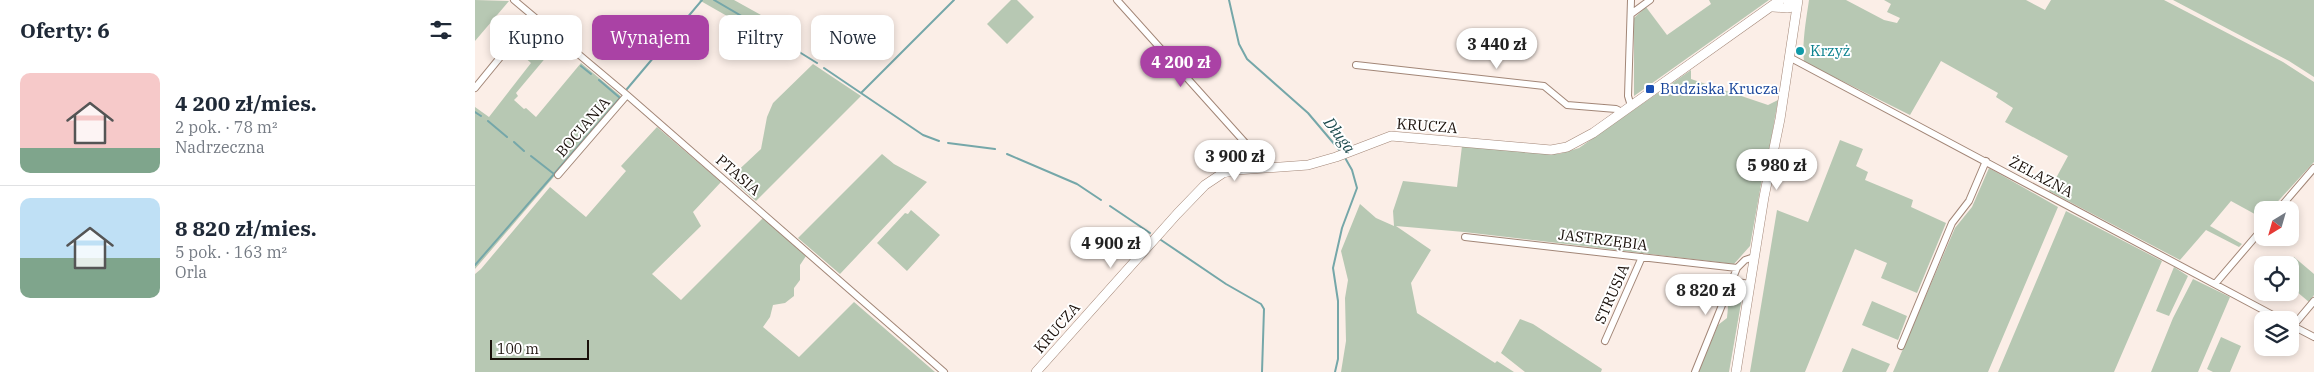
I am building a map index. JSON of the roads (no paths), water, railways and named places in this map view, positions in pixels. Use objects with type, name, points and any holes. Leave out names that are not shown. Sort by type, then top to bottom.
[{"type":"street","name":"PTASIA","points":[[514,0],[531,15]]},
{"type":"street","points":[[1117,0],[1249,147],[1261,168]]},
{"type":"street","points":[[1631,0],[1628,96],[1631,106]]},
{"type":"street","points":[[1631,14],[1651,0]]},
{"type":"street","points":[[1736,372],[1749,284],[1780,119],[1797,3],[1787,0]]},
{"type":"street","name":"KRUCZA","points":[[1037,372],[1141,253],[1205,185],[1223,173],[1308,165],[1336,157],[1379,139],[1403,136],[1535,150],[1561,149],[1586,138],[1776,3],[1787,8],[1797,3]]},
{"type":"street","name":"ŻELAZNA","points":[[1789,57],[2264,311]]},
{"type":"street","name":"PTASIA","points":[[582,58],[944,372]]},
{"type":"street","points":[[475,88],[498,60]]},
{"type":"street","points":[[1356,65],[1544,86],[1567,105],[1616,109],[1622,112]]},
{"type":"street","name":"BOCIANIA","points":[[558,175],[627,96]]},
{"type":"street","points":[[1901,346],[1952,223],[1966,207],[1986,161]]},
{"type":"street","points":[[2286,201],[2314,168]]},
{"type":"street","name":"JASTRZĘBIA","points":[[1465,237],[1737,268]]},
{"type":"street","points":[[2215,284],[2254,238]]},
{"type":"street","points":[[1695,372],[1737,268],[1745,260],[1754,256]]},
{"type":"street","name":"STRUSIA","points":[[1605,342],[1642,257]]},
{"type":"street","points":[[1732,281],[1749,284]]},
{"type":"street","points":[[2299,317],[2314,301]]},
{"type":"street","points":[[2299,329],[2314,337]]},
{"type":"waterway","points":[[627,89],[702,0]]},
{"type":"waterway","points":[[714,0],[740,15]]},
{"type":"waterway","points":[[862,92],[954,0]]},
{"type":"waterway","name":"Długa","points":[[1229,0],[1239,44],[1247,59],[1308,113],[1341,152]]},
{"type":"waterway","points":[[801,53],[817,63]]},
{"type":"waterway","points":[[581,66],[591,74]]},
{"type":"waterway","points":[[824,68],[923,135],[939,141]]},
{"type":"waterway","points":[[475,265],[620,98],[599,80]]},
{"type":"waterway","points":[[475,112],[481,116]]},
{"type":"waterway","points":[[488,121],[507,137]]},
{"type":"waterway","points":[[514,142],[524,151]]},
{"type":"waterway","points":[[948,143],[995,149]]},
{"type":"waterway","points":[[1007,154],[1077,184],[1101,200]]},
{"type":"waterway","points":[[531,156],[554,174]]},
{"type":"waterway","name":"Długa","points":[[1335,372],[1338,359],[1338,301],[1333,268],[1342,228],[1357,188],[1352,170],[1344,156]]},
{"type":"waterway","points":[[1110,206],[1150,233]]},
{"type":"waterway","points":[[1161,240],[1226,284],[1261,304],[1264,309],[1262,372]]},
{"type":"place","name":"Krzyż","points":[[1800,51]]},
{"type":"place","name":"Budziska Krucza","points":[[1650,89]]}]
